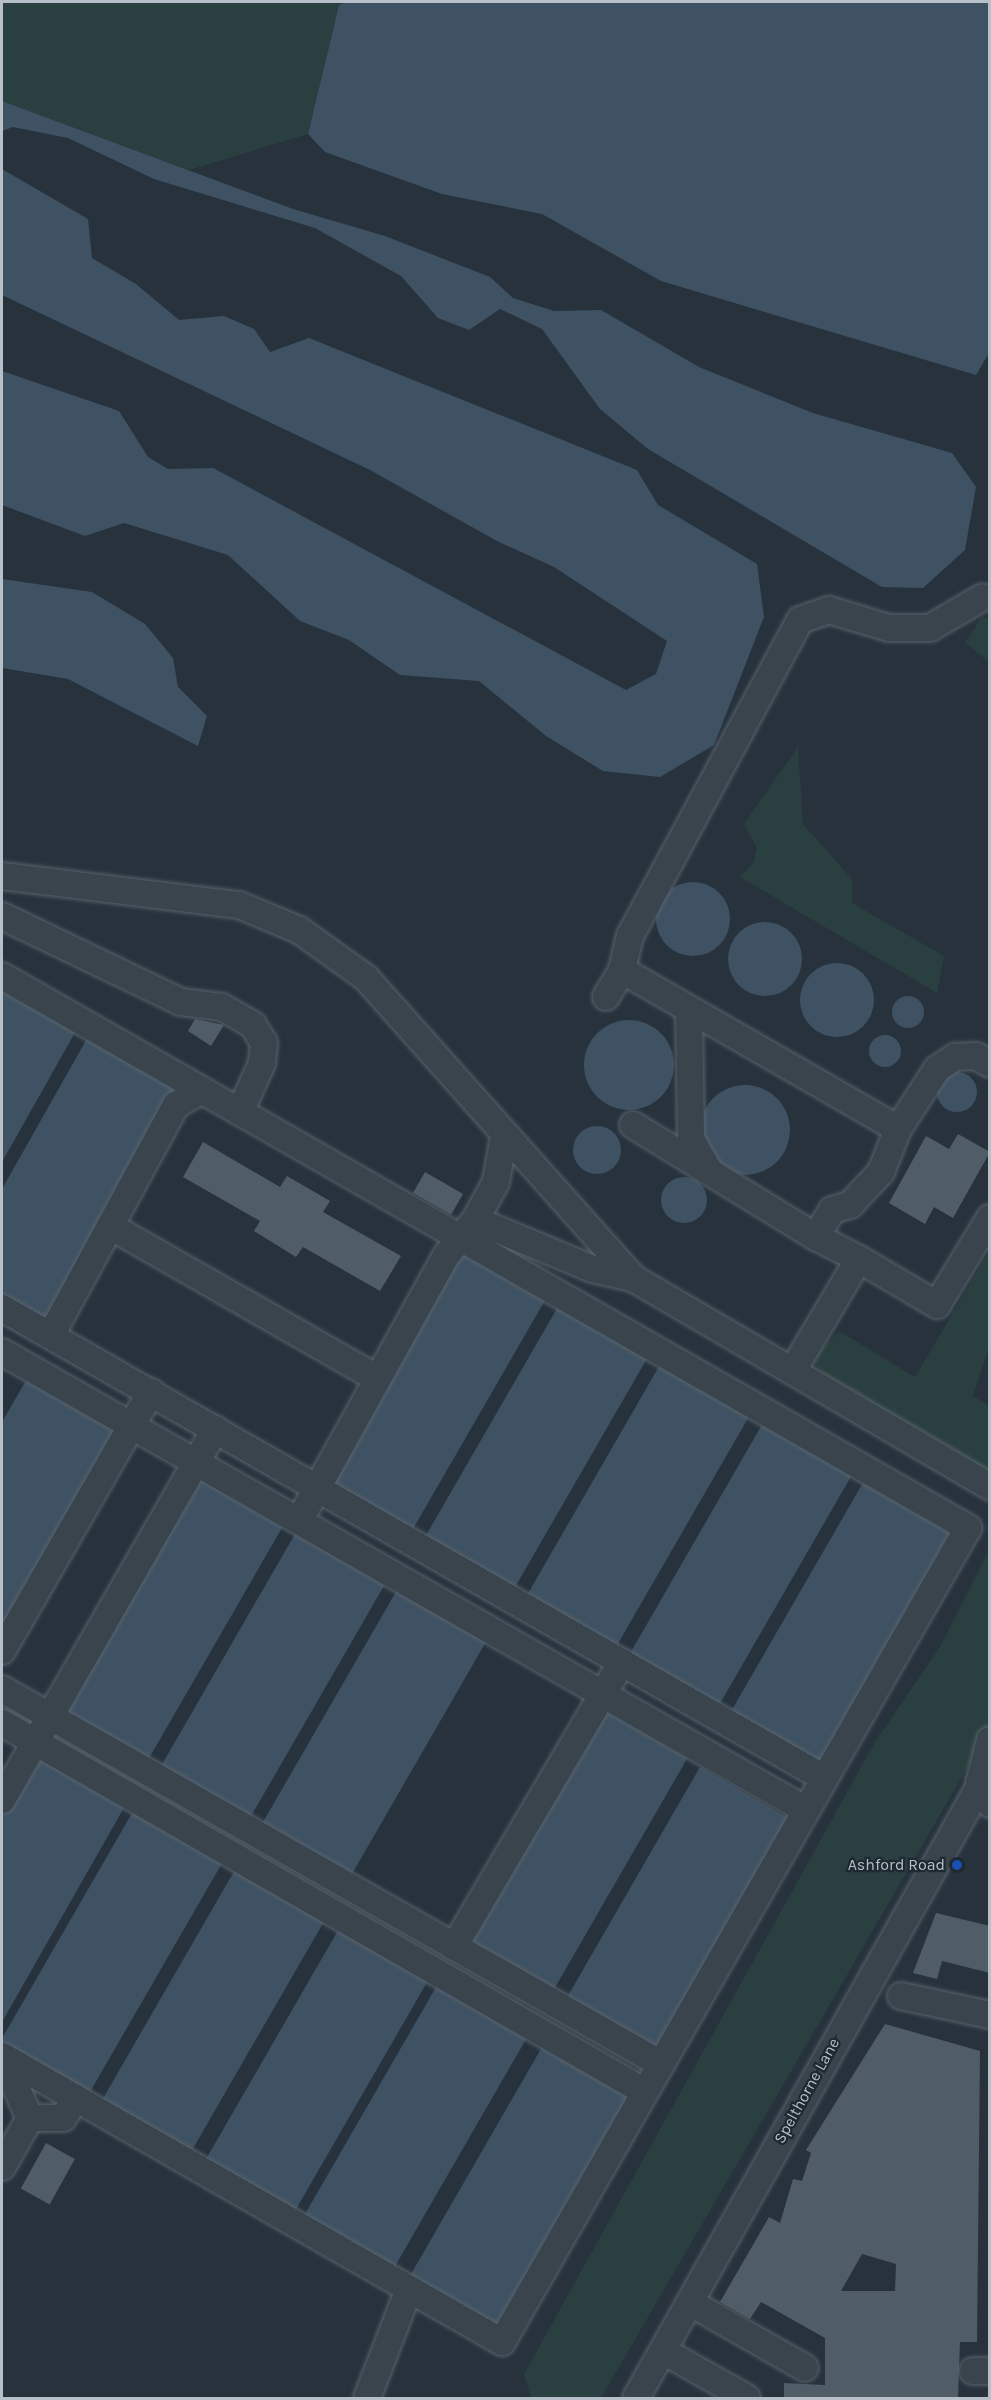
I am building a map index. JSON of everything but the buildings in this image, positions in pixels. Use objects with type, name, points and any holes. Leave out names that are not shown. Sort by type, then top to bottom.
[{"type":"street","points":[[606,997],[622,970],[630,936],[800,620],[829,610],[889,628],[930,628],[984,597]]},
{"type":"street","points":[[2,876],[239,905],[299,930],[366,978],[504,1136],[633,1278]]},
{"type":"street","points":[[2,916],[181,1002],[222,1007],[253,1025],[264,1043],[262,1063],[240,1112]]},
{"type":"street","points":[[622,970],[898,1129]]},
{"type":"street","points":[[2,976],[240,1112],[467,1229],[968,1528],[502,2342],[7,2059]]},
{"type":"street","points":[[688,1009],[691,1139],[708,1169]]},
{"type":"street","points":[[816,1237],[832,1210],[849,1205],[881,1172],[898,1129],[937,1069],[956,1057],[976,1056],[990,1064]]},
{"type":"street","points":[[202,1090],[176,1105],[110,1226],[45,1332],[11,1357],[806,1810]]},
{"type":"street","points":[[633,1125],[816,1237],[859,1259],[937,1305],[990,1218]]},
{"type":"street","points":[[299,1521],[314,1485],[376,1378],[496,1182],[504,1136]]},
{"type":"street","points":[[110,1226],[376,1378]]},
{"type":"street","points":[[467,1229],[593,1269],[633,1278],[990,1487]]},
{"type":"street","points":[[793,1370],[859,1259]]},
{"type":"street","points":[[2,1308],[824,1778]]},
{"type":"street","points":[[2,1651],[151,1392]]},
{"type":"street","points":[[2,1800],[215,1429]]},
{"type":"street","points":[[399,1578],[418,1544]]},
{"type":"street","points":[[507,1640],[526,1607]]},
{"type":"street","points":[[454,1947],[600,1694],[622,1662]]},
{"type":"street","points":[[2,1689],[661,2064]]},
{"type":"street","points":[[703,1751],[722,1720]]},
{"type":"street","points":[[2,1723],[645,2092]]},
{"type":"street","name":"Spelthorne Lane","points":[[636,2398],[986,1785],[990,1740]]},
{"type":"street","points":[[132,1798],[147,1772]]},
{"type":"street","points":[[219,1848],[235,1822]]},
{"type":"street","points":[[338,1916],[354,1890]]},
{"type":"street","points":[[901,1996],[990,2015]]},
{"type":"street","points":[[539,2031],[555,2004]]},
{"type":"street","points":[[7,2059],[15,2085],[30,2118]]},
{"type":"street","points":[[30,2118],[63,2118],[76,2099]]},
{"type":"street","points":[[2,2167],[30,2118]]},
{"type":"street","points":[[367,2398],[409,2289]]},
{"type":"street","points":[[691,2302],[806,2368]]},
{"type":"street","points":[[663,2351],[747,2398]]},
{"type":"green space","points":[[2,2],[346,2],[339,5],[308,134],[189,170],[2,101]]},
{"type":"green space","points":[[982,616],[989,620],[989,662],[965,643]]},
{"type":"green space","points":[[798,747],[803,824],[852,879],[852,903],[944,956],[937,993],[740,877],[753,863],[757,848],[744,824]]},
{"type":"green space","points":[[989,1252],[989,1348],[973,1396],[989,1406],[989,1474],[836,1388],[812,1359],[839,1331],[915,1377]]},
{"type":"green space","points":[[989,1550],[989,1726],[983,1741],[601,2398],[531,2398],[524,2374],[875,1742],[940,1647]]},
{"type":"water","points":[[346,2],[989,2],[989,353],[976,375],[661,281],[542,214],[442,194],[325,152],[308,134],[339,5]]},
{"type":"water","points":[[2,101],[293,209],[385,236],[490,277],[513,298],[554,311],[601,310],[699,367],[813,413],[952,453],[976,487],[965,550],[923,588],[882,587],[648,449],[600,409],[542,329],[500,309],[469,330],[438,318],[401,276],[315,228],[154,179],[68,138],[13,127],[2,131]]},
{"type":"water","points":[[2,169],[88,219],[92,258],[136,284],[179,320],[224,316],[254,329],[270,352],[309,338],[637,470],[658,505],[757,564],[764,617],[714,745],[660,777],[603,771],[546,736],[479,681],[400,675],[349,640],[300,621],[228,555],[124,523],[85,536],[2,505],[2,371],[119,411],[148,457],[168,469],[213,468],[626,690],[656,674],[667,641],[554,567],[497,541],[370,470],[2,295]]},
{"type":"water","points":[[2,579],[92,592],[145,624],[173,658],[178,687],[207,716],[198,746],[68,679],[2,668]]},
{"type":"water","points":[[693,882],[707,885],[719,893],[727,905],[730,919],[727,933],[719,945],[707,953],[693,956],[679,953],[667,945],[659,933],[656,919],[659,905],[667,893],[679,885]]},
{"type":"water","points":[[765,922],[779,925],[791,933],[799,945],[802,959],[799,973],[791,985],[779,993],[765,996],[751,993],[739,985],[731,973],[728,959],[731,945],[739,933],[751,925]]},
{"type":"water","points":[[837,963],[851,966],[863,974],[871,986],[874,1000],[871,1014],[863,1026],[851,1034],[837,1037],[823,1034],[811,1026],[803,1014],[800,1000],[803,986],[811,974],[823,966]]},
{"type":"water","points":[[2,986],[77,1029],[2,1162]]},
{"type":"water","points":[[908,996],[919,1001],[924,1012],[919,1023],[908,1028],[897,1023],[892,1012],[897,1001]]},
{"type":"water","points":[[620,1020],[638,1020],[654,1027],[667,1040],[674,1056],[674,1074],[667,1090],[654,1103],[638,1110],[620,1110],[604,1103],[591,1090],[584,1074],[584,1056],[591,1040],[604,1027]]},
{"type":"water","points":[[89,1035],[179,1086],[44,1322],[2,1297],[2,1189]]},
{"type":"water","points":[[885,1035],[896,1040],[901,1051],[896,1062],[885,1067],[874,1062],[869,1051],[874,1040]]},
{"type":"water","points":[[957,1072],[965,1073],[971,1078],[976,1084],[976,1100],[971,1106],[965,1111],[957,1112],[949,1111],[943,1106],[938,1100],[937,1092],[938,1084],[943,1078],[949,1073]]},
{"type":"water","points":[[745,1085],[762,1088],[777,1098],[787,1113],[790,1130],[787,1147],[777,1162],[762,1172],[745,1175],[728,1172],[713,1162],[703,1147],[700,1130],[703,1113],[713,1098],[728,1088]]},
{"type":"water","points":[[597,1126],[614,1133],[621,1150],[614,1167],[597,1174],[580,1167],[573,1150],[580,1133]]},
{"type":"water","points":[[689,1177],[701,1183],[706,1191],[706,1209],[701,1217],[693,1222],[679,1223],[671,1220],[664,1213],[661,1195],[664,1187],[671,1180]]},
{"type":"water","points":[[458,1245],[547,1296],[412,1531],[322,1480]]},
{"type":"water","points":[[559,1305],[648,1356],[513,1591],[423,1540]]},
{"type":"water","points":[[661,1363],[750,1414],[615,1649],[526,1598]]},
{"type":"water","points":[[28,1377],[117,1428],[2,1631],[2,1422]]},
{"type":"water","points":[[763,1423],[852,1474],[717,1709],[628,1658]]},
{"type":"water","points":[[193,1476],[282,1528],[147,1762],[58,1711]]},
{"type":"water","points":[[864,1481],[954,1533],[819,1768],[728,1716]]},
{"type":"water","points":[[295,1534],[384,1586],[249,1820],[160,1769]]},
{"type":"water","points":[[397,1590],[486,1642],[350,1877],[261,1826]]},
{"type":"water","points":[[598,1707],[687,1758],[552,1993],[462,1942]]},
{"type":"water","points":[[35,1755],[125,1806],[2,2022],[2,1814]]},
{"type":"water","points":[[700,1767],[790,1819],[655,2054],[564,2002]]},
{"type":"water","points":[[135,1808],[224,1860],[89,2093],[2,2043],[2,2038]]},
{"type":"water","points":[[236,1868],[325,1920],[190,2154],[101,2103]]},
{"type":"water","points":[[340,1927],[429,1978],[294,2213],[205,2162]]},
{"type":"water","points":[[439,1982],[529,2034],[394,2269],[304,2217]]},
{"type":"water","points":[[545,2042],[634,2094],[499,2328],[410,2277]]},
{"type":"place","name":"Ashford Road","points":[[957,1865]]}]
